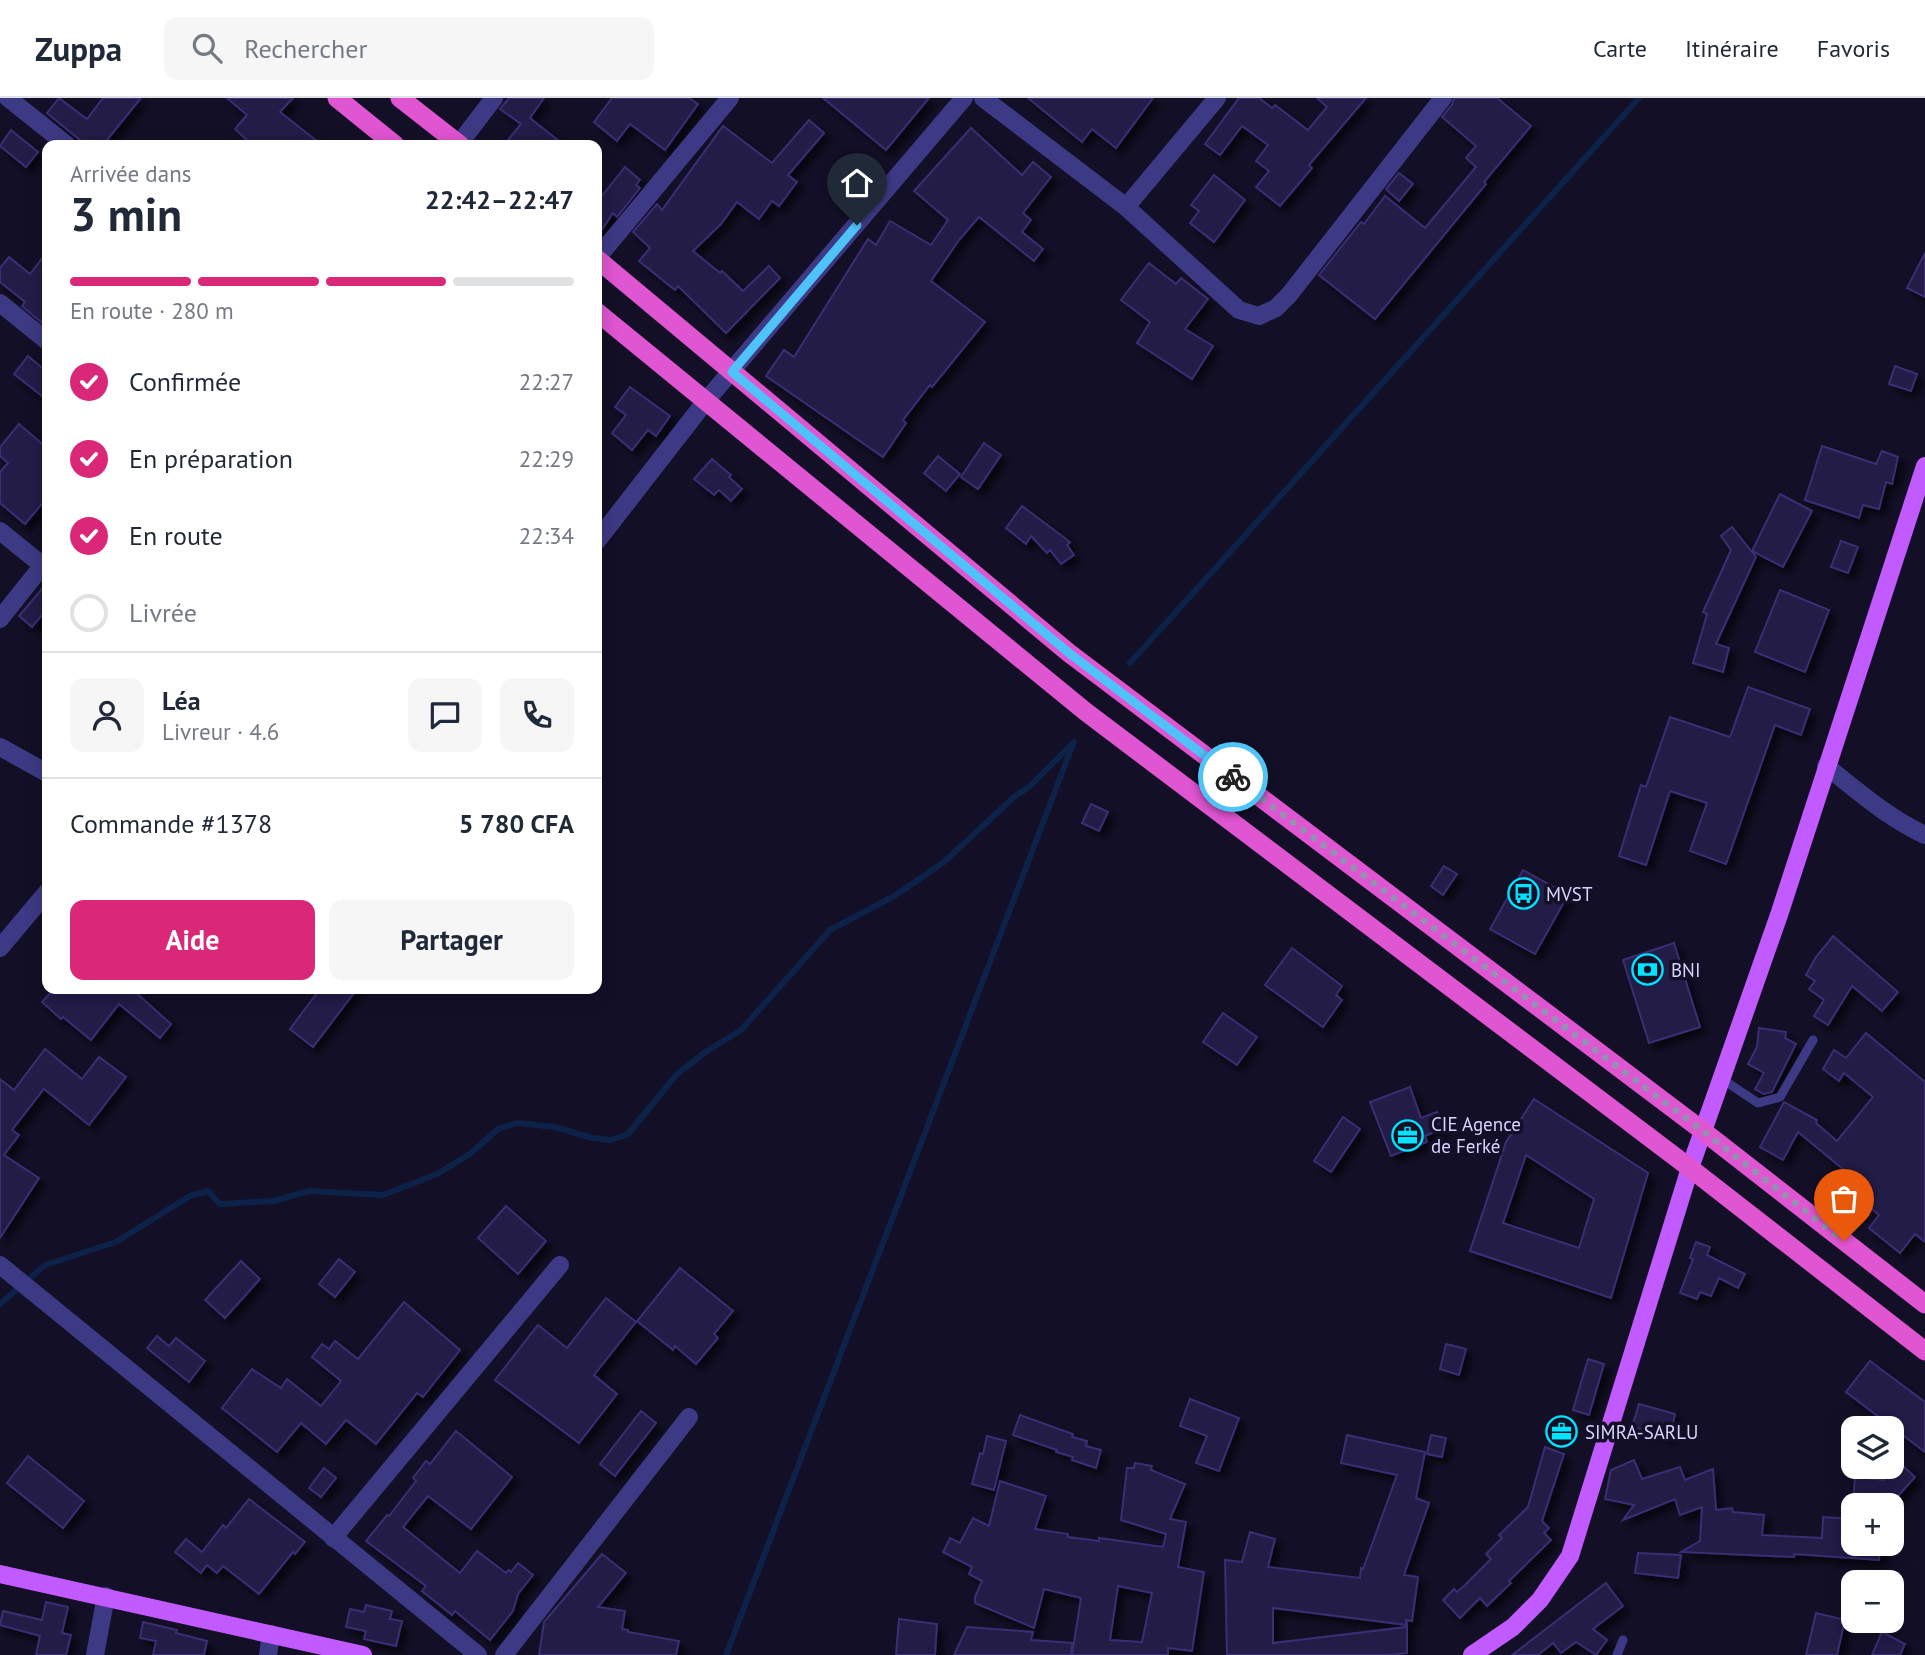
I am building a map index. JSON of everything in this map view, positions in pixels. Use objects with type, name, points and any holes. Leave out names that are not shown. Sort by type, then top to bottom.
[{"type":"highway","points":[[337,98],[384,140]]},
{"type":"highway","points":[[400,98],[453,140]]},
{"type":"highway","points":[[602,262],[1069,653],[1703,1131],[1925,1304]]},
{"type":"highway","points":[[602,316],[1086,712],[1690,1168],[1925,1351]]},
{"type":"main road","points":[[1472,1655],[1513,1627],[1540,1600],[1570,1556],[1690,1168],[1779,915],[1925,466]]},
{"type":"main road","points":[[0,1574],[363,1655]]},
{"type":"street","points":[[8,98],[61,140]]},
{"type":"street","points":[[463,140],[494,98]]},
{"type":"street","points":[[602,252],[730,98]]},
{"type":"street","points":[[602,535],[705,402],[964,98]]},
{"type":"street","points":[[984,98],[1126,207],[1239,310],[1259,316],[1276,308],[1289,295],[1443,98]]},
{"type":"street","points":[[1126,207],[1217,98]]},
{"type":"street","points":[[0,303],[42,337]]},
{"type":"street","points":[[0,531],[42,562]]},
{"type":"street","points":[[0,619],[42,570]]},
{"type":"street","points":[[0,747],[42,770]]},
{"type":"street","points":[[1826,766],[1881,809],[1907,827],[1925,835]]},
{"type":"street","points":[[0,948],[42,898]]},
{"type":"street","points":[[0,1265],[478,1655]]},
{"type":"street","points":[[333,1538],[560,1265]]},
{"type":"street","points":[[504,1655],[689,1417]]},
{"type":"street","points":[[96,1655],[106,1596]]},
{"type":"street","points":[[268,1655],[271,1634]]},
{"type":"lane","points":[[1721,1079],[1758,1103],[1780,1097],[1813,1040]]},
{"type":"lane","points":[[1617,1655],[1623,1640]]},
{"type":"building","points":[[59,98],[87,119],[103,98],[141,98],[107,140],[80,140],[47,113]]},
{"type":"building","points":[[227,98],[293,98],[280,112],[316,140],[247,140],[235,129],[247,115]]},
{"type":"building","points":[[509,98],[544,98],[530,118],[558,140],[508,140],[521,124],[500,109]]},
{"type":"building","points":[[612,98],[689,98],[698,104],[665,150],[630,124],[617,141],[594,122]]},
{"type":"building","points":[[823,98],[929,98],[886,150]]},
{"type":"building","points":[[1028,98],[1153,98],[1116,148],[1092,129],[1082,142]]},
{"type":"building","points":[[1239,98],[1259,98],[1272,108],[1275,105],[1308,130],[1327,107],[1317,98],[1366,98],[1309,165],[1312,168],[1280,206],[1256,187],[1269,171],[1256,161],[1268,145],[1242,126],[1220,155],[1205,144]]},
{"type":"building","points":[[1454,98],[1497,98],[1531,126],[1375,319],[1319,275],[1385,196],[1425,228],[1476,167],[1466,158],[1476,146],[1442,117]]},
{"type":"building","points":[[809,120],[824,133],[788,175],[797,182],[779,206],[772,201],[759,219],[737,202],[721,224],[693,251],[720,273],[722,271],[743,291],[769,266],[780,278],[726,333],[678,286],[675,290],[639,261],[650,248],[633,232],[657,204],[662,210],[723,126],[772,163]]},
{"type":"building","points":[[971,128],[1022,175],[1033,162],[1051,177],[1023,213],[1031,220],[1022,232],[1043,249],[1034,261],[979,217],[959,240],[931,281],[985,322],[903,420],[906,423],[883,457],[766,376],[784,350],[794,357],[868,239],[876,245],[890,221],[931,245],[948,220],[914,191]]},
{"type":"building","points":[[11,130],[38,152],[26,167],[0,146]]},
{"type":"building","points":[[625,167],[640,180],[636,185],[640,188],[617,217],[613,213],[602,230],[602,196]]},
{"type":"building","points":[[1399,173],[1413,184],[1399,201],[1386,189]]},
{"type":"building","points":[[1214,175],[1245,200],[1214,242],[1190,223],[1199,211],[1191,205]]},
{"type":"building","points":[[1925,253],[1925,297],[1907,288]]},
{"type":"building","points":[[9,257],[30,274],[42,258],[42,323],[22,306],[25,302],[0,282],[0,268]]},
{"type":"building","points":[[1149,263],[1176,284],[1181,278],[1208,299],[1185,329],[1213,346],[1192,379],[1137,343],[1150,322],[1121,300]]},
{"type":"building","points":[[28,356],[42,368],[42,396],[14,374]]},
{"type":"building","points":[[1895,366],[1917,374],[1911,391],[1889,384]]},
{"type":"building","points":[[630,387],[670,416],[656,436],[648,430],[632,450],[612,433],[626,415],[615,407]]},
{"type":"building","points":[[19,424],[42,444],[42,504],[25,524],[0,503],[0,472],[8,463],[0,456],[0,447]]},
{"type":"building","points":[[984,443],[1001,455],[978,489],[961,477]]},
{"type":"building","points":[[1822,446],[1876,464],[1882,451],[1898,457],[1892,484],[1886,482],[1879,509],[1863,505],[1859,518],[1805,500]]},
{"type":"building","points":[[938,456],[960,474],[946,491],[924,473]]},
{"type":"building","points":[[712,459],[731,475],[729,477],[742,489],[731,501],[719,490],[714,495],[694,479]]},
{"type":"building","points":[[1780,494],[1812,511],[1783,567],[1752,551]]},
{"type":"building","points":[[1022,506],[1070,542],[1067,545],[1074,555],[1061,564],[1050,550],[1047,553],[1031,536],[1026,544],[1006,528]]},
{"type":"building","points":[[1732,527],[1756,557],[1716,644],[1729,648],[1723,672],[1693,663],[1707,614],[1703,612],[1731,550],[1721,536]]},
{"type":"building","points":[[1841,541],[1858,547],[1848,573],[1831,567]]},
{"type":"building","points":[[42,589],[42,615],[32,627],[19,616]]},
{"type":"building","points":[[1780,590],[1829,610],[1805,672],[1755,652]]},
{"type":"building","points":[[1748,687],[1810,709],[1801,735],[1775,725],[1726,864],[1690,851],[1707,803],[1670,791],[1646,865],[1619,856],[1641,785],[1646,787],[1670,717],[1730,737]]},
{"type":"building","points":[[1091,804],[1108,812],[1099,831],[1082,823]]},
{"type":"building","points":[[1444,866],[1457,874],[1443,895],[1431,886]]},
{"type":"building","points":[[1523,870],[1568,895],[1535,954],[1490,929]]},
{"type":"building","points":[[1833,936],[1898,992],[1882,1011],[1852,986],[1828,1025],[1814,1016],[1824,1000],[1809,989],[1815,981],[1806,975]]},
{"type":"building","points":[[1674,943],[1700,1027],[1649,1043],[1623,960]]},
{"type":"building","points":[[1292,948],[1342,986],[1336,995],[1342,1000],[1323,1027],[1265,985]]},
{"type":"building","points":[[49,994],[138,994],[171,1024],[160,1038],[119,1004],[91,1040],[42,1002]]},
{"type":"building","points":[[316,994],[353,994],[313,1047],[290,1029]]},
{"type":"building","points":[[1223,1013],[1257,1037],[1237,1065],[1203,1042]]},
{"type":"building","points":[[1759,1028],[1786,1032],[1785,1038],[1796,1044],[1772,1092],[1764,1094],[1755,1089],[1764,1073],[1748,1064],[1757,1047]]},
{"type":"building","points":[[1866,1033],[1925,1082],[1925,1242],[1915,1234],[1900,1253],[1869,1228],[1879,1215],[1836,1180],[1844,1170],[1798,1132],[1783,1160],[1760,1147],[1784,1102],[1817,1120],[1816,1123],[1837,1141],[1873,1097],[1844,1073],[1839,1081],[1823,1069],[1834,1050],[1846,1058]]},
{"type":"building","points":[[45,1049],[82,1079],[99,1057],[126,1077],[89,1125],[44,1089],[12,1130],[19,1135],[4,1155],[39,1178],[0,1238],[0,1079],[14,1090]]},
{"type":"building","points":[[1410,1087],[1421,1118],[1437,1112],[1443,1128],[1425,1136],[1427,1142],[1391,1156],[1370,1102]]},
{"type":"building","points":[[1534,1099],[1648,1173],[1611,1298],[1470,1251],[1506,1142]],"holes":[[[1526,1155],[1594,1199],[1579,1248],[1503,1223]]]},
{"type":"building","points":[[1343,1117],[1360,1129],[1331,1172],[1314,1161]]},
{"type":"building","points":[[506,1206],[546,1241],[518,1274],[478,1238]]},
{"type":"building","points":[[1696,1242],[1710,1247],[1707,1255],[1745,1274],[1738,1288],[1719,1278],[1711,1296],[1700,1292],[1697,1299],[1680,1293],[1693,1259],[1690,1258]]},
{"type":"building","points":[[339,1259],[355,1272],[335,1297],[319,1284]]},
{"type":"building","points":[[241,1261],[260,1279],[225,1318],[205,1300]]},
{"type":"building","points":[[680,1268],[733,1311],[714,1334],[718,1338],[696,1364],[675,1346],[673,1350],[637,1321]]},
{"type":"building","points":[[606,1298],[636,1322],[594,1375],[617,1394],[579,1443],[495,1380],[538,1325],[567,1348]]},
{"type":"building","points":[[404,1302],[460,1350],[423,1397],[417,1393],[376,1444],[346,1420],[326,1444],[301,1423],[277,1452],[222,1408],[252,1369],[281,1388],[287,1379],[321,1406],[341,1381],[312,1357],[322,1344],[329,1349],[335,1341],[358,1359]]},
{"type":"building","points":[[157,1336],[169,1346],[176,1338],[205,1361],[189,1382],[147,1348]]},
{"type":"building","points":[[1446,1344],[1466,1349],[1459,1375],[1440,1369]]},
{"type":"building","points":[[1588,1359],[1604,1364],[1589,1415],[1573,1410]]},
{"type":"building","points":[[1870,1361],[1925,1402],[1925,1452],[1904,1436],[1904,1416],[1878,1416],[1846,1392]]},
{"type":"building","points":[[1190,1399],[1239,1418],[1219,1471],[1196,1463],[1207,1436],[1180,1426]]},
{"type":"building","points":[[1639,1404],[1675,1414],[1670,1437],[1632,1427]]},
{"type":"building","points":[[641,1411],[656,1423],[615,1476],[600,1464]]},
{"type":"building","points":[[1020,1415],[1073,1434],[1072,1437],[1087,1441],[1086,1446],[1101,1450],[1096,1468],[1072,1460],[1073,1457],[1056,1452],[1057,1450],[1013,1435]]},
{"type":"building","points":[[456,1431],[512,1477],[471,1529],[428,1496],[403,1527],[460,1573],[477,1551],[506,1573],[509,1570],[511,1572],[518,1563],[533,1575],[518,1594],[513,1611],[490,1640],[455,1611],[452,1615],[422,1591],[426,1586],[366,1541],[416,1481],[413,1478],[426,1461],[430,1464]]},
{"type":"building","points":[[1347,1435],[1425,1452],[1416,1498],[1429,1503],[1404,1575],[1418,1577],[1412,1621],[1406,1620],[1407,1625],[1273,1608],[1273,1643],[1407,1627],[1407,1653],[1227,1655],[1225,1560],[1242,1562],[1250,1532],[1275,1539],[1268,1567],[1360,1578],[1361,1568],[1363,1569],[1397,1475],[1341,1463]]},
{"type":"building","points":[[1431,1435],[1446,1438],[1442,1457],[1427,1454]]},
{"type":"building","points":[[987,1436],[1006,1441],[994,1490],[972,1484]]},
{"type":"building","points":[[1545,1447],[1564,1454],[1542,1521],[1549,1528],[1544,1533],[1551,1540],[1487,1606],[1480,1598],[1460,1618],[1443,1600],[1454,1589],[1457,1592],[1491,1559],[1486,1554],[1502,1538],[1499,1535],[1528,1507]]},
{"type":"building","points":[[28,1456],[84,1501],[63,1528],[7,1483]]},
{"type":"building","points":[[1634,1460],[1642,1479],[1680,1467],[1685,1480],[1713,1469],[1716,1510],[1732,1508],[1733,1512],[1764,1515],[1762,1535],[1822,1538],[1823,1517],[1841,1518],[1841,1556],[1879,1556],[1879,1560],[1794,1554],[1794,1557],[1681,1552],[1700,1541],[1702,1507],[1680,1515],[1675,1499],[1623,1520],[1634,1505],[1605,1499],[1611,1470]]},
{"type":"building","points":[[1135,1463],[1152,1466],[1151,1470],[1185,1484],[1170,1519],[1186,1522],[1178,1567],[1204,1572],[1192,1651],[1168,1648],[1168,1655],[1072,1655],[1081,1598],[1044,1589],[1034,1628],[975,1603],[982,1581],[969,1574],[972,1567],[943,1552],[950,1538],[960,1543],[973,1518],[989,1526],[1000,1481],[1046,1496],[1035,1529],[1068,1534],[1068,1537],[1099,1541],[1099,1538],[1163,1547],[1166,1534],[1121,1520],[1127,1468],[1134,1468]],"holes":[[[1118,1586],[1152,1593],[1142,1642],[1110,1640]]]},
{"type":"building","points":[[1904,1467],[1915,1477],[1901,1493],[1854,1493],[1855,1479],[1904,1479]]},
{"type":"building","points":[[324,1468],[336,1478],[321,1497],[309,1488]]},
{"type":"building","points":[[249,1499],[305,1542],[295,1554],[293,1552],[259,1594],[223,1566],[217,1573],[207,1565],[201,1573],[175,1552],[186,1539],[202,1552],[223,1525],[226,1528]]},
{"type":"building","points":[[1638,1553],[1681,1555],[1678,1578],[1635,1573]]},
{"type":"building","points":[[602,1554],[626,1573],[598,1607],[625,1611],[622,1629],[628,1632],[679,1641],[676,1655],[539,1655],[544,1622]]},
{"type":"building","points":[[1606,1583],[1623,1606],[1593,1629],[1607,1640],[1596,1655],[1576,1642],[1561,1653],[1553,1643],[1538,1655],[1512,1655]]},
{"type":"building","points":[[46,1602],[68,1607],[62,1633],[71,1635],[66,1655],[36,1655],[40,1636],[0,1625],[3,1611],[42,1620]]},
{"type":"building","points":[[366,1605],[392,1611],[390,1619],[402,1621],[396,1646],[364,1639],[366,1631],[346,1627],[350,1609],[364,1612]]},
{"type":"building","points":[[1816,1613],[1841,1619],[1842,1633],[1837,1655],[1806,1655]]},
{"type":"building","points":[[899,1619],[937,1624],[935,1655],[896,1655]]},
{"type":"building","points":[[143,1622],[207,1641],[204,1655],[153,1655],[156,1641],[140,1638]]},
{"type":"building","points":[[967,1627],[1033,1632],[1031,1640],[1072,1643],[1071,1655],[954,1655]]},
{"type":"building","points":[[1882,1633],[1905,1644],[1900,1655],[1872,1655]]},
{"type":"waterway","points":[[1130,663],[1639,98]]},
{"type":"waterway","points":[[0,1304],[45,1265],[116,1242],[190,1196],[208,1191],[220,1204],[274,1201],[309,1191],[383,1195],[437,1174],[470,1154],[498,1129],[517,1123],[555,1127],[592,1138],[611,1140],[628,1134],[677,1074],[741,1030],[830,930],[896,895],[944,862],[1014,797],[1029,787],[1074,742]]},
{"type":"waterway","points":[[726,1655],[1073,744]]},
{"type":"way so far","points":[[1233,777],[1703,1131],[1844,1241]]},
{"type":"place","name":"MVST","points":[[1523,894]]},
{"type":"place","name":"BNI","points":[[1648,970]]},
{"type":"place","name":"CIE Agence de Ferké","points":[[1408,1135]]},
{"type":"place","name":"SIMRA-SARLU","points":[[1562,1432]]},
{"type":"route","points":[[857,225],[732,372],[1069,653],[1233,777]]}]
